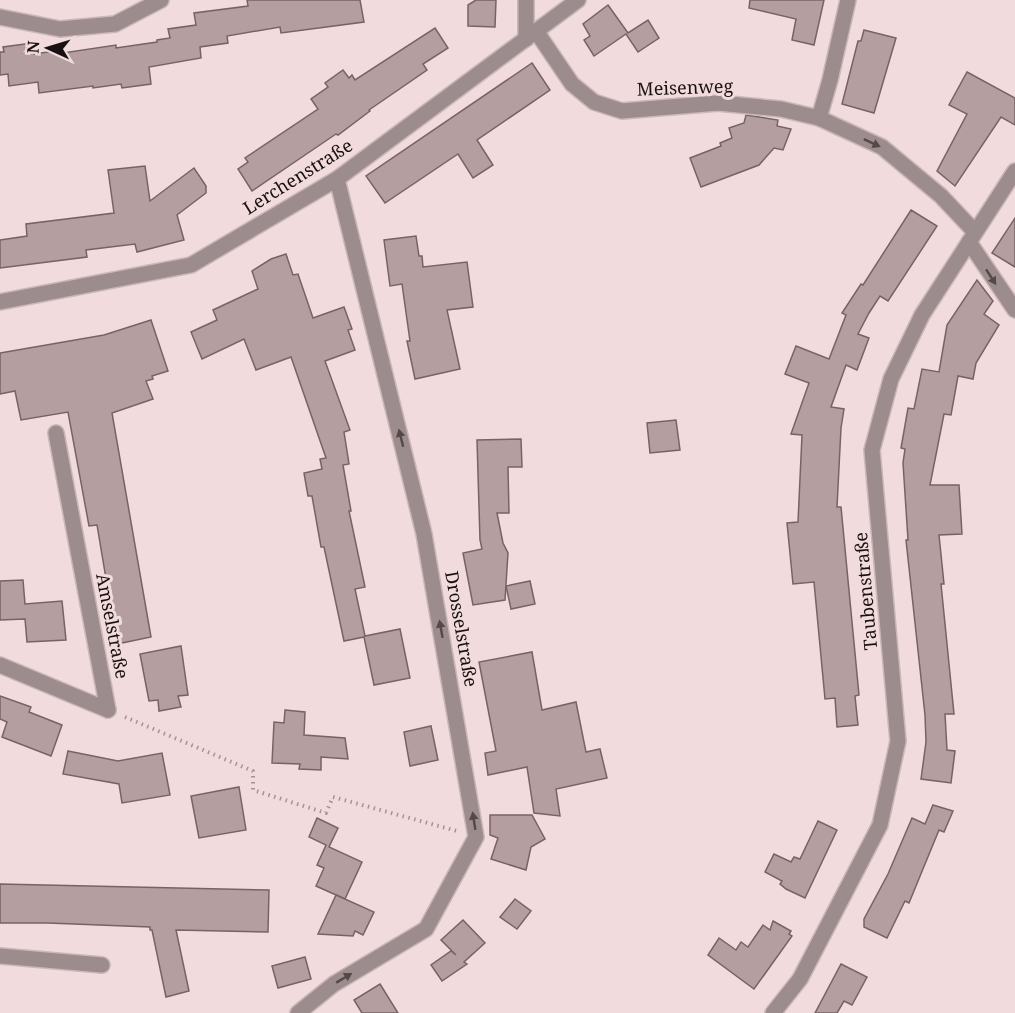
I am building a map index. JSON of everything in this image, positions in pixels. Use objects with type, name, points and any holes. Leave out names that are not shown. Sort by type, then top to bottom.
[{"type":"street","points":[[0,17],[60,29],[115,24],[161,0]]},
{"type":"street","points":[[526,0],[531,35]]},
{"type":"street","name":"Lerchenstraße","points":[[0,302],[191,265],[337,179],[578,0]]},
{"type":"street","points":[[819,118],[848,0]]},
{"type":"street","name":"Meisenweg","points":[[531,35],[572,84],[594,102],[622,111],[718,103],[781,109],[819,118],[882,147],[941,196],[972,237],[1015,310]]},
{"type":"street","name":"Taubenstraße","points":[[772,1013],[800,979],[880,825],[898,741],[872,450],[891,380],[922,315],[1015,171]]},
{"type":"street","name":"Drosselstraße","points":[[337,179],[424,534],[476,837]]},
{"type":"street","name":"Amselstraße","points":[[56,433],[108,710]]},
{"type":"street","points":[[0,665],[108,710]]},
{"type":"street","points":[[298,1013],[334,984],[426,929],[476,837]]},
{"type":"street","points":[[0,956],[102,965]]},
{"type":"path","points":[[108,710],[253,771],[254,790],[326,813],[333,797],[476,837]]},
{"type":"building","points":[[247,0],[360,0],[364,22],[281,33],[280,27],[227,36],[228,43],[200,47],[201,58],[149,67],[151,84],[122,88],[121,84],[93,88],[93,86],[39,93],[38,82],[9,86],[8,74],[0,75],[0,52],[4,52],[3,47],[32,43],[34,54],[62,50],[63,53],[116,45],[116,48],[157,42],[157,40],[170,38],[168,29],[196,25],[194,13],[248,6]]},
{"type":"building","points":[[476,0],[496,0],[495,27],[468,26],[468,5]]},
{"type":"building","points":[[750,0],[824,0],[814,45],[792,40],[796,19],[749,8]]},
{"type":"building","points":[[608,5],[628,33],[648,20],[659,38],[638,52],[626,34],[594,56],[584,40],[590,36],[583,24]]},
{"type":"building","points":[[435,28],[448,48],[423,64],[427,70],[369,110],[338,135],[336,134],[252,191],[238,169],[248,162],[245,158],[318,109],[311,99],[328,87],[325,83],[343,70],[349,78],[352,75],[355,80]]},
{"type":"building","points":[[864,30],[896,38],[874,113],[842,104],[858,41],[861,41]]},
{"type":"building","points":[[532,63],[550,90],[477,140],[493,165],[473,178],[458,154],[385,203],[366,176]]},
{"type":"building","points":[[967,72],[1015,98],[1015,125],[1001,117],[955,186],[937,171],[967,114],[949,105]]},
{"type":"building","points":[[746,115],[778,120],[777,126],[791,129],[783,150],[774,148],[759,165],[701,187],[690,158],[721,146],[720,143],[732,138],[729,128],[744,123]]},
{"type":"building","points":[[145,166],[150,201],[194,168],[206,186],[206,193],[177,215],[184,240],[137,252],[135,244],[86,250],[87,257],[0,268],[0,240],[27,236],[26,224],[114,213],[108,170]]},
{"type":"building","points":[[911,210],[937,226],[888,301],[880,296],[869,313],[858,334],[869,338],[857,370],[846,365],[831,407],[844,409],[837,507],[841,507],[859,695],[855,696],[858,725],[837,727],[835,698],[825,699],[814,582],[793,584],[787,523],[798,522],[802,435],[791,434],[809,383],[785,374],[796,346],[829,359],[846,315],[842,313],[861,284],[863,285]]},
{"type":"building","points":[[1015,218],[1015,267],[992,253]]},
{"type":"building","points":[[416,236],[423,267],[467,262],[473,307],[447,310],[460,369],[415,379],[407,341],[410,341],[402,284],[390,286],[384,240]]},
{"type":"building","points":[[286,254],[293,275],[298,274],[313,318],[344,307],[352,329],[348,330],[355,350],[325,361],[350,430],[344,432],[349,464],[343,465],[351,511],[349,511],[365,587],[355,589],[365,636],[400,629],[410,678],[374,685],[364,637],[344,641],[324,547],[321,547],[312,496],[308,496],[304,473],[322,469],[320,459],[326,458],[291,357],[256,370],[244,339],[202,359],[191,332],[217,320],[213,310],[258,289],[252,271],[271,259]]},
{"type":"building","points":[[977,280],[993,301],[984,314],[999,325],[976,363],[973,379],[958,376],[951,415],[944,414],[930,485],[959,485],[962,534],[939,535],[944,584],[941,584],[954,714],[945,714],[947,750],[955,751],[951,783],[921,779],[926,742],[925,715],[906,540],[908,540],[903,463],[905,449],[901,448],[908,408],[914,409],[922,369],[939,372],[947,325]]},
{"type":"building","points":[[151,320],[168,371],[152,376],[153,379],[146,381],[153,399],[112,413],[151,637],[117,644],[97,525],[89,526],[68,412],[21,420],[15,391],[0,394],[0,353],[104,335]]},
{"type":"building","points":[[676,420],[680,450],[650,453],[647,423]]},
{"type":"building","points":[[521,439],[522,467],[508,467],[509,513],[497,513],[503,543],[508,553],[505,600],[473,605],[463,553],[482,549],[477,440]]},
{"type":"building","points":[[23,580],[25,604],[62,601],[66,640],[27,642],[25,619],[0,620],[0,581]]},
{"type":"building","points":[[530,581],[535,604],[511,609],[506,586]]},
{"type":"building","points":[[181,646],[188,695],[178,696],[181,707],[159,711],[158,700],[149,701],[140,654]]},
{"type":"building","points":[[532,652],[542,710],[576,702],[586,752],[600,749],[607,778],[556,789],[560,816],[534,813],[527,767],[488,775],[485,753],[496,751],[479,662]]},
{"type":"building","points":[[0,696],[31,707],[29,712],[62,725],[51,756],[2,737],[7,722],[0,719]]},
{"type":"building","points":[[285,710],[305,712],[304,735],[345,738],[348,759],[321,757],[321,770],[299,769],[300,764],[272,763],[274,722],[284,723]]},
{"type":"building","points":[[431,726],[438,760],[410,766],[404,732]]},
{"type":"building","points":[[68,751],[118,761],[162,753],[170,795],[122,803],[119,784],[63,774]]},
{"type":"building","points":[[239,787],[246,830],[199,838],[191,796]]},
{"type":"building","points":[[933,805],[953,811],[944,832],[939,830],[909,903],[905,901],[887,938],[864,927],[864,919],[888,874],[912,818],[925,824]]},
{"type":"building","points":[[490,815],[532,815],[545,839],[531,847],[526,870],[491,859],[498,838],[490,835]]},
{"type":"building","points":[[317,818],[338,828],[329,847],[362,862],[345,899],[316,886],[324,868],[317,865],[326,845],[309,837]]},
{"type":"building","points":[[818,821],[837,830],[805,898],[786,889],[780,884],[782,881],[765,872],[774,854],[791,862],[794,857],[800,859]]},
{"type":"building","points":[[0,884],[269,890],[268,932],[176,930],[189,991],[166,997],[150,927],[0,923]]},
{"type":"building","points":[[336,895],[374,912],[363,935],[355,931],[353,936],[318,934]]},
{"type":"building","points":[[515,899],[531,911],[517,929],[500,917]]},
{"type":"building","points":[[463,920],[485,943],[464,962],[467,964],[442,981],[431,965],[451,951],[456,955],[441,940]]},
{"type":"building","points":[[773,921],[791,931],[789,934],[792,936],[754,989],[708,955],[719,938],[736,950],[741,942],[748,947],[763,925],[770,930]]},
{"type":"building","points":[[305,957],[311,979],[278,988],[272,966]]},
{"type":"building","points":[[841,964],[867,977],[852,1005],[844,1001],[837,1013],[815,1013]]},
{"type":"building","points":[[380,984],[398,1013],[362,1013],[354,1000]]}]
